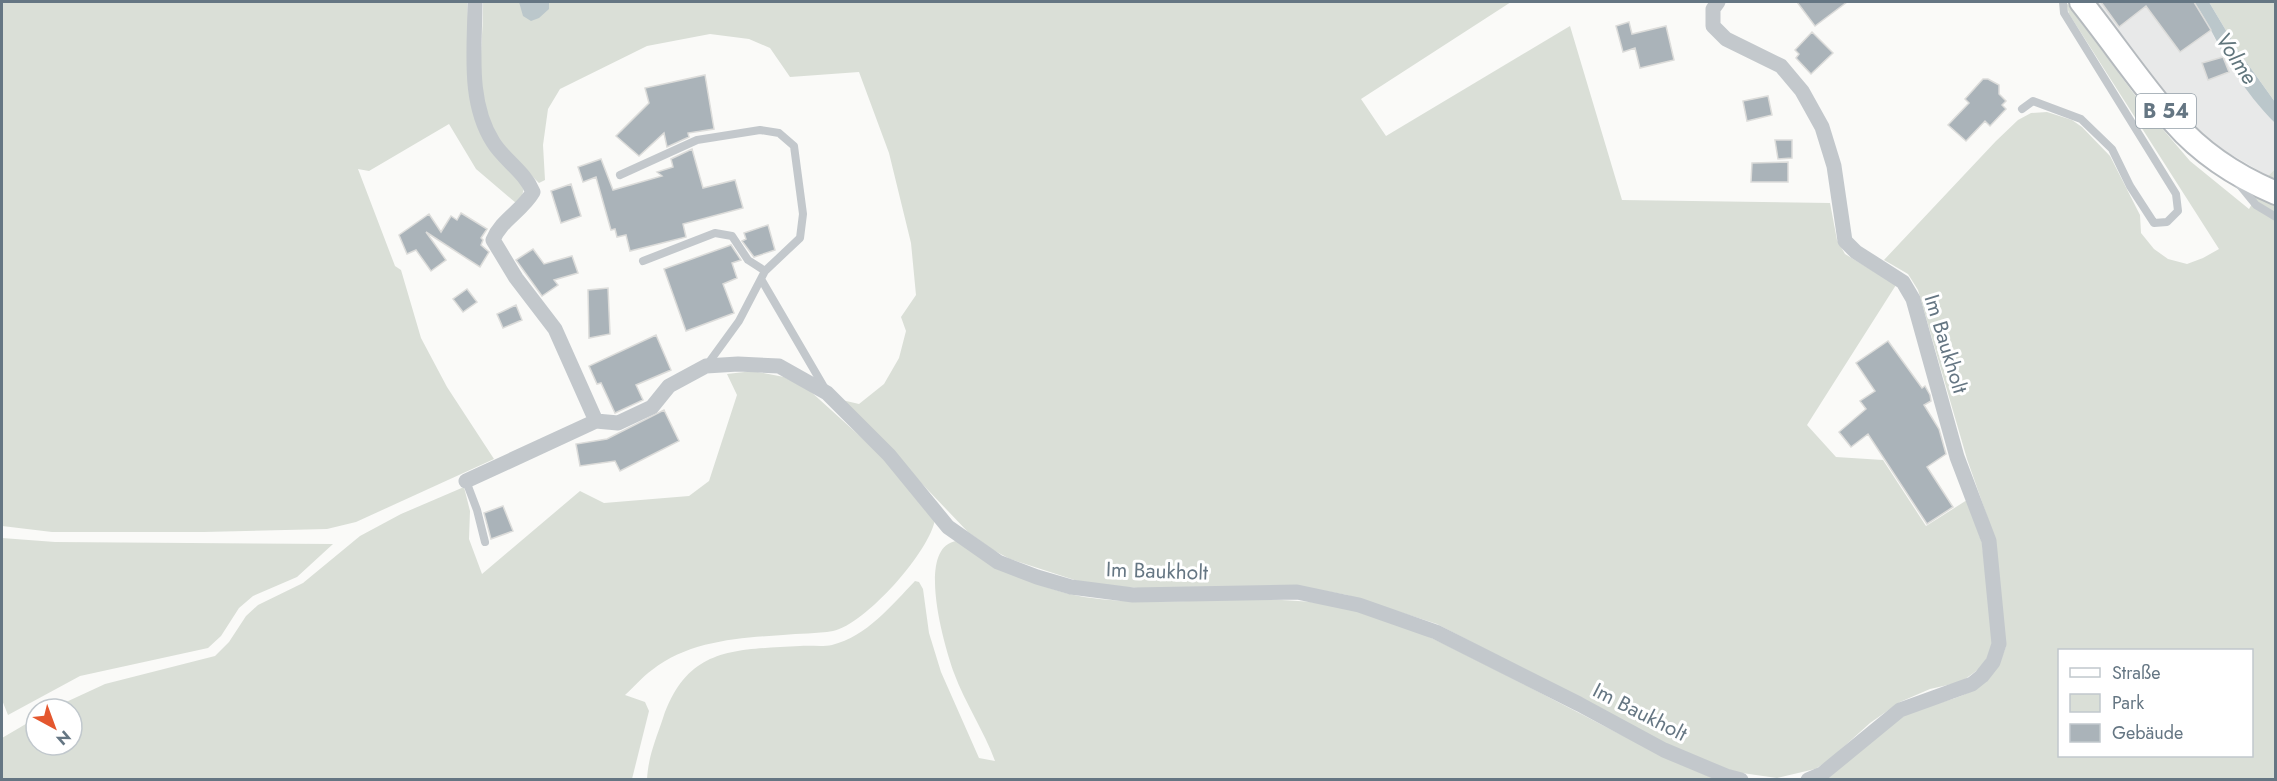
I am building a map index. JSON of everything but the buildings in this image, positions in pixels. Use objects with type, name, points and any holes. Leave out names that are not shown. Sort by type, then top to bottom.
[{"type":"main road","name":"B 54","points":[[2081,2],[2174,123],[2221,163],[2254,184],[2276,193]]},
{"type":"street","points":[[466,481],[596,421],[555,329],[516,278],[494,240],[498,229],[528,200],[533,192],[529,183],[495,145],[483,126],[476,100],[475,2]]},
{"type":"street","name":"Im Baukholt","points":[[1718,2],[1713,9],[1713,26],[1726,39],[1781,66],[1802,91],[1817,118],[1834,166],[1845,241],[1856,252],[1903,282],[1913,299],[1957,457],[1989,541],[1999,644],[1993,662],[1972,684],[1900,710],[1822,774],[1808,780]]},
{"type":"street","name":"Im Baukholt","points":[[596,421],[618,423],[652,406],[669,386],[706,366],[738,364],[779,366],[827,393],[889,455],[948,527],[998,562],[1071,587],[1133,596],[1297,592],[1359,605],[1436,632],[1664,750],[1741,780]]},
{"type":"lane","points":[[2022,109],[2033,101],[2081,119],[2112,149],[2130,186],[2154,223],[2167,222],[2178,210],[2176,194],[2064,14],[2063,2]]},
{"type":"lane","points":[[620,175],[696,140],[760,130],[779,133],[794,146],[803,214],[800,238],[765,271],[739,321],[706,366]]},
{"type":"lane","points":[[2221,163],[2256,205],[2276,217]]},
{"type":"lane","points":[[643,261],[715,233],[732,236],[748,260],[765,271]]},
{"type":"lane","points":[[761,279],[827,393]]},
{"type":"lane","points":[[466,481],[477,510],[485,542]]},
{"type":"shaded area","points":[[2094,2],[2194,2],[2208,22],[2234,72],[2275,123],[2275,169],[2268,176],[2206,140],[2176,111],[2117,29],[2114,30]]},
{"type":"green space","points":[[2,2],[467,2],[473,107],[524,188],[522,196],[516,203],[476,169],[449,124],[369,171],[358,169],[395,266],[401,270],[421,338],[447,387],[494,459],[356,522],[327,529],[52,532],[2,526]]},
{"type":"green space","points":[[483,2],[1511,2],[1361,99],[1386,136],[1570,26],[1622,200],[1830,203],[1837,240],[1845,254],[1896,285],[1807,425],[1836,457],[1883,460],[1926,526],[1967,500],[1982,543],[1993,641],[1989,655],[1979,669],[1961,682],[1930,689],[1900,702],[1870,723],[1828,761],[1815,769],[1777,778],[1728,771],[1669,745],[1437,624],[1347,595],[1299,586],[1151,589],[1087,584],[1010,559],[968,532],[842,400],[859,404],[884,384],[899,358],[906,331],[901,317],[916,295],[911,243],[889,153],[859,72],[790,77],[770,48],[749,39],[710,34],[647,46],[560,89],[548,109],[543,145],[545,180],[539,183],[502,145],[489,124],[481,90]]},
{"type":"green space","points":[[2066,2],[2143,106],[2190,161],[2249,209],[2268,176],[2275,169],[2275,779],[1826,780],[1897,719],[1975,689],[1987,680],[1997,666],[2006,646],[1994,536],[1967,459],[1918,290],[1908,274],[1884,260],[2018,120],[2031,113],[2047,112],[2072,120],[2110,156],[2140,215],[2141,233],[2154,249],[2168,259],[2187,264],[2219,249],[2069,14]]},
{"type":"green space","points":[[2209,2],[2275,2],[2275,102],[2237,49]]},
{"type":"green space","points":[[753,371],[784,377],[809,390],[884,458],[935,519],[922,549],[909,566],[878,601],[846,626],[827,632],[714,643],[666,660],[645,676],[625,695],[645,702],[649,711],[632,779],[2,779],[2,738],[24,725],[24,757],[84,757],[84,697],[77,697],[105,684],[215,656],[229,642],[246,616],[258,605],[303,583],[360,536],[401,514],[464,487],[470,511],[469,539],[482,574],[580,491],[604,503],[689,496],[709,481],[737,395],[727,374]]},
{"type":"green space","points":[[2,538],[55,542],[333,544],[297,577],[253,596],[239,608],[221,636],[208,648],[80,676],[41,697],[24,697],[24,706],[8,715],[2,700]]},
{"type":"green space","points":[[956,541],[1034,582],[1084,597],[1154,602],[1295,601],[1330,604],[1380,617],[1443,643],[1629,739],[1715,779],[647,780],[653,748],[673,694],[686,677],[700,665],[716,656],[735,652],[776,647],[828,646],[845,641],[878,619],[915,581],[919,582],[923,589],[929,633],[941,672],[979,758],[995,761],[954,673],[936,600],[937,561],[944,548]]},
{"type":"water","points":[[519,2],[549,2],[549,9],[539,18],[531,21],[523,16]]},
{"type":"water","name":"Volme","points":[[2194,2],[2209,2],[2237,49],[2275,102],[2275,123],[2253,99],[2234,72]]}]
